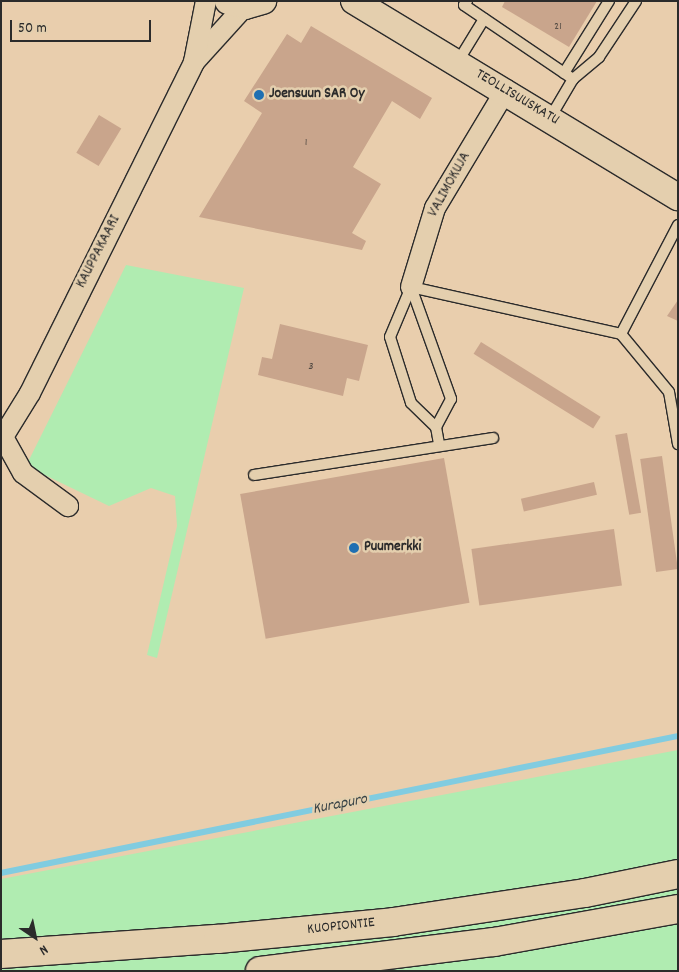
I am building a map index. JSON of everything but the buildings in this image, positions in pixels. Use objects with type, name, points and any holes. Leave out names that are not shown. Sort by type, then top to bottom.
[{"type":"highway","name":"KUOPIONTIE","points":[[1,954],[218,939],[393,922],[585,893],[678,874]]},
{"type":"highway","points":[[260,971],[494,942],[678,908]]},
{"type":"street","name":"KAUPPAKAARI","points":[[194,62],[206,1]]},
{"type":"street","name":"TEOLLISUUSKATU","points":[[354,1],[506,90],[678,197]]},
{"type":"street","name":"KAUPPAKAARI","points":[[2,438],[30,393],[194,62],[246,3]]},
{"type":"street","name":"VALIMOKUJA","points":[[411,287],[435,208],[506,90]]},
{"type":"street","points":[[2,438],[23,473],[68,506]]},
{"type":"lane","points":[[467,1],[464,5],[569,76]]},
{"type":"lane","points":[[550,118],[569,76],[609,1]]},
{"type":"lane","points":[[569,76],[599,57],[636,1]]},
{"type":"lane","points":[[457,63],[484,19]]},
{"type":"lane","points":[[621,334],[678,225]]},
{"type":"lane","points":[[411,287],[621,334],[669,392],[678,444]]},
{"type":"lane","points":[[411,287],[390,336],[411,403],[436,427],[439,444]]},
{"type":"lane","points":[[411,287],[451,399],[436,427]]},
{"type":"lane","points":[[254,475],[439,444],[493,438]]},
{"type":"green space","points":[[126,265],[244,288],[157,658],[147,655],[177,526],[175,496],[151,488],[109,506],[26,466]]},
{"type":"green space","points":[[678,750],[678,971],[1,971],[1,879]]},
{"type":"waterway","name":"Kurapuro","points":[[1,873],[678,736]]},
{"type":"place","name":"Joensuun SAR Oy","points":[[259,95]]},
{"type":"place","name":"Puumerkki","points":[[354,548]]}]
